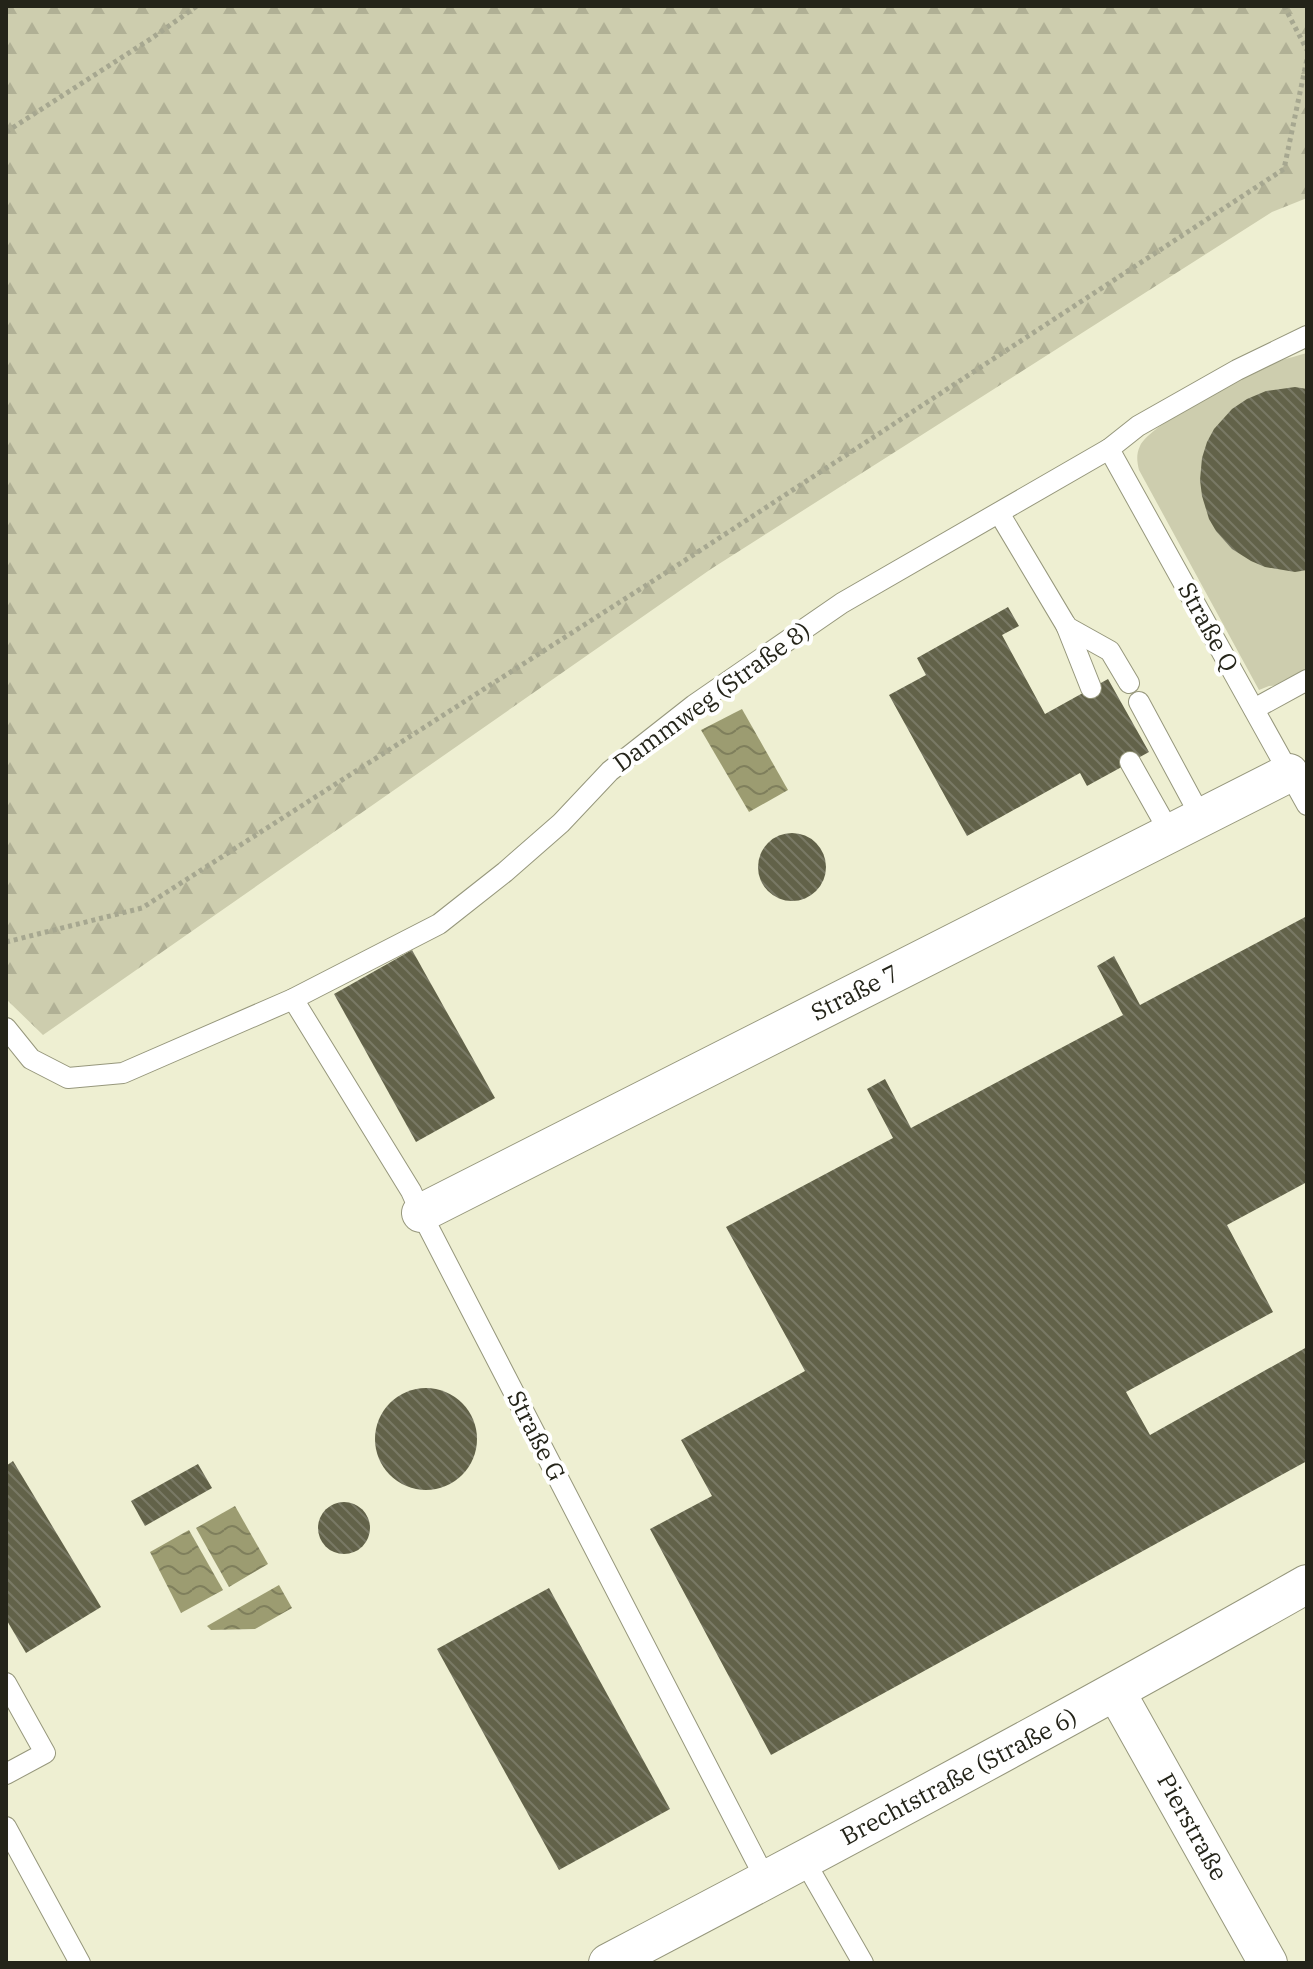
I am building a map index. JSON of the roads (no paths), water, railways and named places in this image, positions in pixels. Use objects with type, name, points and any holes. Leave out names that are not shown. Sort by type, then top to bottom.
[{"type":"street","name":"Straße 7","points":[[421,1213],[1186,825],[1298,789]]},
{"type":"street","name":"Brechtstraße (Straße 6)","points":[[608,1963],[1116,1692],[1307,1584]]},
{"type":"street","name":"Pierstraße","points":[[1116,1692],[1268,1963]]},
{"type":"lane","name":"Dammweg (Straße 8)","points":[[6,1028],[31,1059],[68,1078],[123,1073],[293,999],[439,924],[561,823],[610,771],[694,705],[842,603],[1109,449],[1150,419],[1237,370],[1307,336]]},
{"type":"lane","name":"Straße Q","points":[[1109,449],[1298,789]]},
{"type":"lane","points":[[999,513],[1066,625],[1091,688]]},
{"type":"lane","points":[[1066,625],[1110,651],[1129,683]]},
{"type":"lane","points":[[1254,709],[1307,680]]},
{"type":"lane","points":[[1139,702],[1186,825]]},
{"type":"lane","points":[[1130,762],[1186,825]]},
{"type":"lane","name":"Straße G","points":[[293,999],[411,1191],[766,1880]]},
{"type":"lane","points":[[6,1683],[45,1753],[6,1774]]},
{"type":"lane","points":[[6,1827],[80,1963]]},
{"type":"lane","points":[[804,1860],[863,1963]]},
{"type":"water","points":[[742,709],[788,790],[749,812],[701,730]]},
{"type":"water","points":[[235,1506],[268,1564],[229,1587],[196,1528]]},
{"type":"water","points":[[189,1530],[223,1590],[181,1613],[150,1552]]},
{"type":"water","points":[[279,1585],[292,1608],[255,1629],[211,1630],[207,1626]]}]
